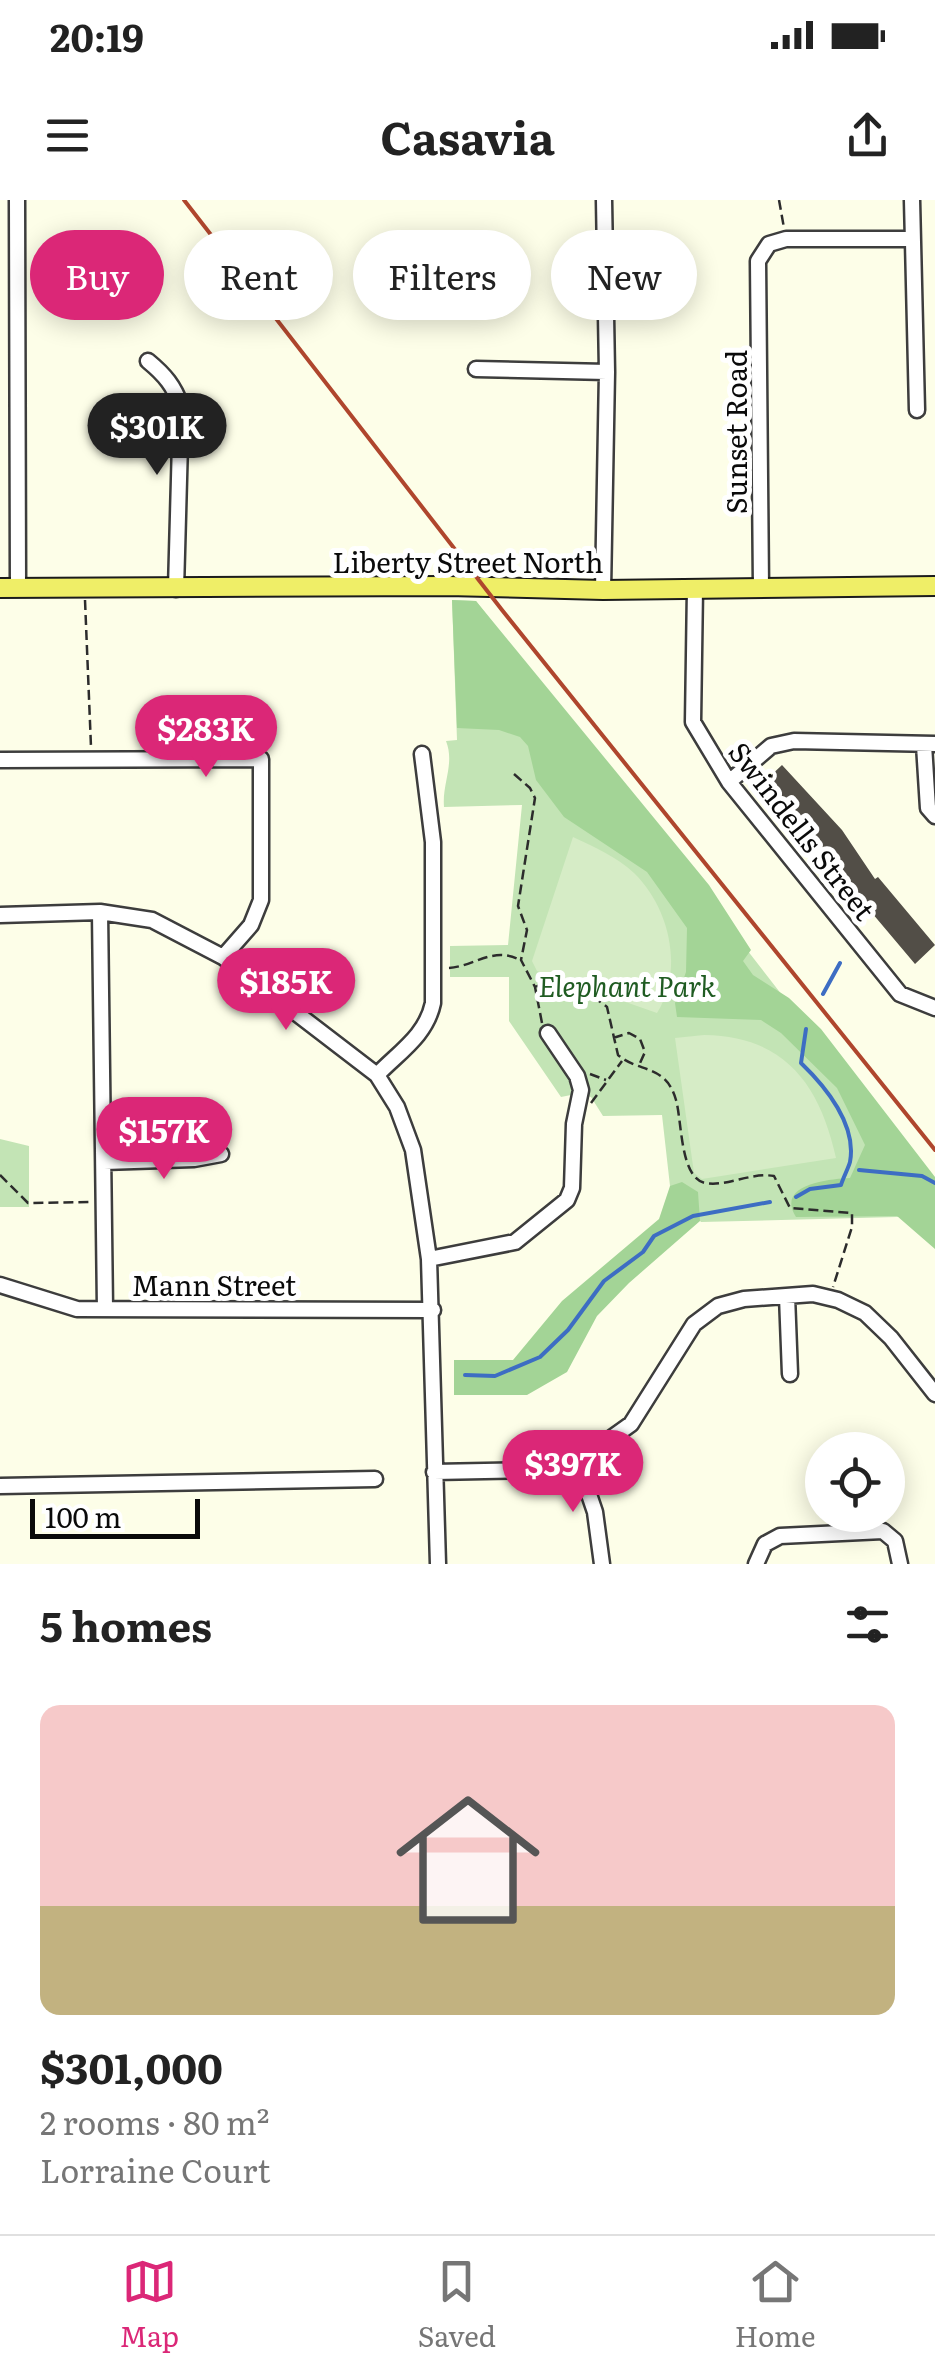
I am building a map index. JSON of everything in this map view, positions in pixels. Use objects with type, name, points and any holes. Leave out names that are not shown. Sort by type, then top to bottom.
[{"type":"main road","name":"Liberty Street North","points":[[9,588],[448,586],[604,590],[935,586]]},
{"type":"street","points":[[9,588],[18,200]]},
{"type":"street","points":[[604,200],[604,590]]},
{"type":"street","points":[[912,200],[917,410]]},
{"type":"street","points":[[786,239],[912,239]]},
{"type":"street","name":"Sunset Road","points":[[760,587],[758,261],[769,244],[786,239]]},
{"type":"street","points":[[148,362],[166,376],[181,406],[176,588]]},
{"type":"street","points":[[476,369],[607,372]]},
{"type":"street","name":"Swindells Street","points":[[695,588],[693,722],[729,782],[900,994],[935,1008]]},
{"type":"street","points":[[729,782],[772,746],[794,741],[930,745],[928,808],[935,816]]},
{"type":"street","points":[[377,1075],[417,1038],[433,1002],[433,842],[422,754]]},
{"type":"street","points":[[0,760],[261,759],[260,900],[251,924],[223,957]]},
{"type":"street","points":[[100,912],[104,1309]]},
{"type":"street","points":[[0,915],[100,912],[152,920],[223,957],[377,1075],[398,1107],[413,1150],[429,1259],[438,1564]]},
{"type":"street","points":[[429,1259],[515,1242],[567,1200],[572,1188],[580,1083],[548,1033]]},
{"type":"street","points":[[104,1162],[194,1159],[220,1154]]},
{"type":"street","name":"Mann Street","points":[[0,1285],[62,1306],[104,1309],[432,1310]]},
{"type":"street","points":[[434,1472],[535,1470],[578,1462],[631,1424],[694,1324],[718,1306],[744,1299],[812,1294],[866,1313],[935,1394]]},
{"type":"street","points":[[787,1296],[790,1374]]},
{"type":"street","points":[[578,1462],[595,1512],[602,1564]]},
{"type":"street","points":[[0,1486],[375,1479]]},
{"type":"street","points":[[756,1564],[765,1544],[780,1536],[883,1531],[895,1541],[900,1564]]},
{"type":"path","points":[[778,200],[786,239]]},
{"type":"path","points":[[84,588],[92,759]]},
{"type":"path","points":[[514,774],[535,798],[518,906],[527,930],[522,960],[535,987],[540,1018],[548,1033]]},
{"type":"path","points":[[449,968],[492,954],[508,954],[522,960]]},
{"type":"path","points":[[535,987],[550,982],[600,1002],[611,1012],[615,1050],[622,1060],[653,1070],[670,1086],[676,1098],[688,1170],[698,1180],[710,1183],[774,1176],[790,1208],[852,1213],[852,1226],[830,1298]]},
{"type":"path","points":[[613,1038],[629,1033],[640,1038],[645,1052],[639,1064]]},
{"type":"path","points":[[574,1124],[622,1060]]},
{"type":"path","points":[[0,1175],[28,1203],[104,1202]]},
{"type":"green space","name":"Elephant Park","points":[[452,600],[476,601],[935,1192],[935,1216],[701,1222],[670,1186],[662,1115],[603,1116],[591,1097],[561,1097],[509,1021],[509,977],[450,977],[450,946],[508,945],[522,805],[444,807],[449,758],[446,741],[457,740]]},
{"type":"green space","points":[[452,600],[476,601],[709,885],[751,950],[743,961],[753,975],[789,998],[821,1029],[935,1177],[935,1249],[897,1216],[796,1217],[791,1206],[799,1190],[819,1182],[850,1178],[865,1145],[837,1088],[781,1033],[761,1020],[677,1017],[675,1003],[686,972],[687,928],[647,872],[564,817],[536,780],[528,746],[520,737],[499,730],[457,728]]},
{"type":"green space","points":[[573,837],[627,867],[657,904],[671,959],[670,978],[657,1013],[537,971],[532,961]]},
{"type":"green space","points":[[704,1035],[757,1044],[794,1069],[820,1108],[836,1158],[702,1179],[694,1173],[675,1038]]},
{"type":"green space","points":[[0,1139],[29,1146],[29,1207],[0,1207]]},
{"type":"green space","points":[[682,1182],[698,1192],[700,1221],[597,1316],[567,1372],[527,1395],[454,1395],[454,1360],[513,1360],[562,1301],[659,1219],[670,1186]]},
{"type":"building","points":[[782,765],[842,830],[875,879],[878,877],[935,945],[915,964],[821,845],[764,782]]},
{"type":"waterway","points":[[823,994],[840,963]]},
{"type":"waterway","points":[[796,1197],[810,1189],[841,1185],[851,1148],[838,1108],[801,1063],[806,1029]]},
{"type":"waterway","points":[[859,1170],[922,1176],[935,1183]]},
{"type":"waterway","points":[[465,1375],[495,1376],[540,1357],[568,1330],[604,1281],[643,1252],[654,1236],[693,1216],[770,1202]]},
{"type":"railway","points":[[184,200],[502,610],[935,1150]]}]
